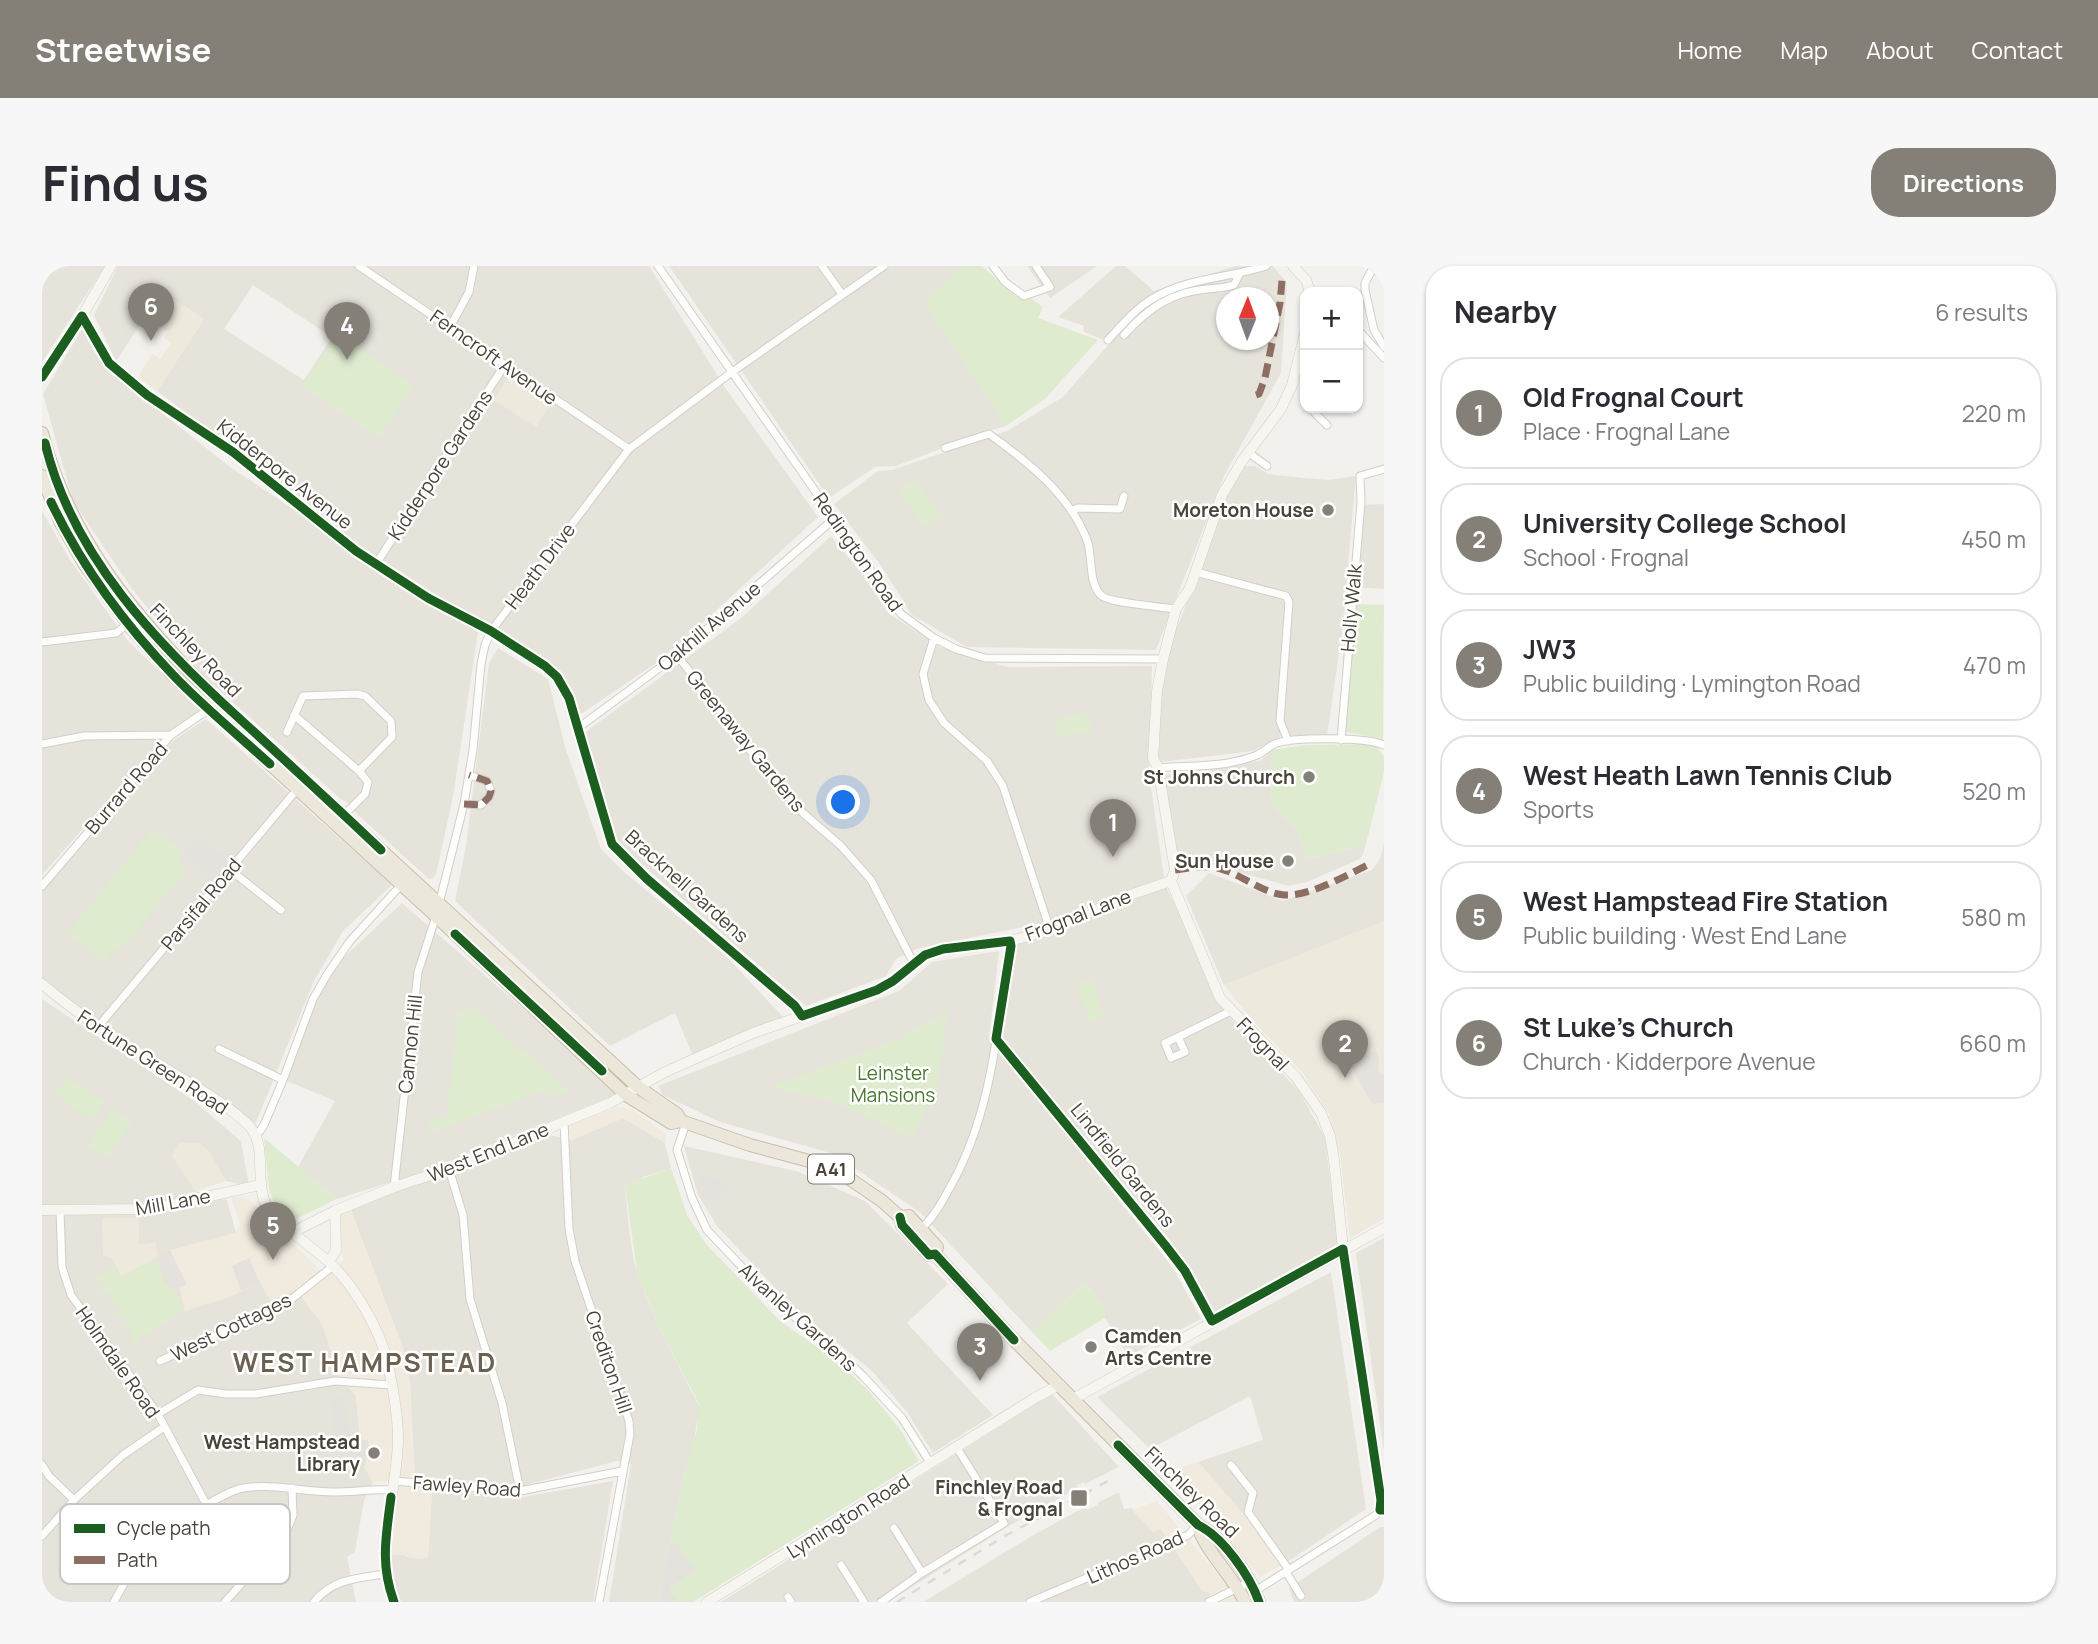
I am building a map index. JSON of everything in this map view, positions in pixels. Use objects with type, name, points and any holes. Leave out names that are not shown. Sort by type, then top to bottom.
[{"type":"highway","name":"Finchley Road","points":[[42,433],[55,479],[75,522],[133,620]]},
{"type":"highway","name":"Finchley Road","points":[[42,476],[51,502],[73,545],[133,620],[159,640],[214,705],[340,820],[439,902],[638,1087],[677,1114],[683,1122]]},
{"type":"highway","name":"Finchley Road","points":[[340,820],[401,885],[626,1095],[671,1123],[683,1122],[750,1145],[829,1167],[867,1189],[900,1217],[902,1224],[929,1255],[935,1254]]},
{"type":"highway","name":"Finchley Road","points":[[900,1217],[909,1216],[937,1247],[935,1254]]},
{"type":"highway","name":"Finchley Road","points":[[935,1254],[1059,1385],[1198,1525],[1209,1530],[1251,1591],[1245,1602]]},
{"type":"street","points":[[42,377],[111,266]]},
{"type":"street","name":"Ferncroft Avenue","points":[[359,266],[629,449]]},
{"type":"street","points":[[450,327],[469,292],[474,266]]},
{"type":"street","name":"Redington Road","points":[[658,266],[901,614],[934,638],[956,649],[985,658],[1163,659]]},
{"type":"street","points":[[821,266],[842,295]]},
{"type":"street","name":"Heath Drive","points":[[439,902],[470,775],[481,664],[491,631],[629,449],[732,372],[884,266]]},
{"type":"street","points":[[993,266],[1005,282],[1024,296],[1050,287],[1036,266]]},
{"type":"street","points":[[1108,340],[1139,308],[1153,298],[1196,282],[1239,275],[1266,266]]},
{"type":"street","points":[[1293,266],[1306,280],[1308,287]]},
{"type":"street","points":[[1374,266],[1364,290],[1374,330],[1384,347]]},
{"type":"street","points":[[1124,335],[1145,312],[1158,303],[1182,294],[1208,289],[1219,290],[1234,285],[1239,275]]},
{"type":"street","name":"Kidderpore Avenue","points":[[82,316],[99,349],[117,371],[160,404],[233,452],[337,538],[428,598],[491,631]]},
{"type":"street","points":[[1363,335],[1384,358]]},
{"type":"street","name":"Frognal","points":[[1209,1602],[1251,1591],[1287,1571],[1376,1515],[1381,1506],[1343,1250],[1330,1136],[1321,1113],[1296,1077],[1220,998],[1171,881],[1175,870],[1158,768],[1153,758],[1163,659],[1176,609],[1186,596],[1196,572],[1222,495],[1281,409],[1292,385],[1301,350]]},
{"type":"street","name":"Kidderpore Gardens","points":[[376,564],[504,366]]},
{"type":"street","points":[[1315,413],[1326,425]]},
{"type":"street","points":[[945,448],[989,434],[1058,492],[1072,511],[1087,540],[1094,582],[1100,594],[1110,599],[1176,609]]},
{"type":"street","points":[[1249,453],[1267,466]]},
{"type":"street","name":"Holly Walk","points":[[1341,740],[1361,502],[1360,476],[1384,469]]},
{"type":"street","points":[[1072,511],[1077,508],[1120,509],[1124,496]]},
{"type":"street","name":"Oakhill Avenue","points":[[578,728],[677,654],[835,518]]},
{"type":"street","points":[[1196,572],[1286,597],[1289,602],[1280,721],[1288,741]]},
{"type":"street","points":[[42,642],[116,632],[133,620]]},
{"type":"street","name":"Bracknell Gardens","points":[[491,631],[545,666],[557,677],[569,698],[612,844],[648,879],[795,1006],[802,1016]]},
{"type":"street","points":[[934,638],[923,674],[929,700],[944,723],[987,761],[1003,786],[1050,930]]},
{"type":"street","name":"Greenaway Gardens","points":[[677,654],[740,737],[803,813],[841,846],[871,880],[913,962]]},
{"type":"street","points":[[287,732],[303,696],[342,693],[365,696],[391,721],[393,729],[392,737],[359,771]]},
{"type":"street","name":"Burrard Road","points":[[42,886],[171,735],[214,705]]},
{"type":"street","points":[[295,715],[368,782],[365,794],[340,820]]},
{"type":"street","points":[[42,744],[84,736],[171,735]]},
{"type":"street","points":[[1158,768],[1229,763],[1259,755],[1274,744],[1288,741],[1341,740],[1377,742],[1384,745]]},
{"type":"street","points":[[464,804],[481,805],[491,792],[487,781],[470,775]]},
{"type":"street","name":"Parsifal Road","points":[[97,1028],[301,785]]},
{"type":"street","points":[[229,869],[281,910]]},
{"type":"street","name":"Frognal Lane","points":[[638,1087],[752,1033],[877,990],[893,981],[913,962],[925,955],[943,949],[1010,941],[1050,930],[1127,896],[1171,881]]},
{"type":"street","points":[[394,1602],[385,1574],[383,1554],[398,1440],[387,1358],[362,1302],[331,1264],[293,1232],[265,1203],[260,1185],[258,1143],[255,1134],[264,1125],[313,999],[328,973],[350,941],[401,885]]},
{"type":"street","name":"Cannon Hill","points":[[394,1188],[418,972],[439,902]]},
{"type":"street","points":[[921,1229],[935,1215],[962,1165],[981,1117],[991,1078],[1010,941]]},
{"type":"street","name":"Fortune Green Road","points":[[42,984],[97,1028],[204,1092],[246,1123],[255,1134]]},
{"type":"street","points":[[1178,1037],[1231,1011]]},
{"type":"street","name":"Lindfield Gardens","points":[[996,1039],[1166,1245],[1185,1271],[1212,1321]]},
{"type":"street","points":[[219,1049],[283,1080]]},
{"type":"street","name":"West End Lane","points":[[293,1232],[335,1211],[449,1169],[564,1122],[626,1095],[638,1087]]},
{"type":"street","name":"Crediton Hill","points":[[564,1122],[569,1229],[575,1261],[629,1421],[630,1434],[599,1602]]},
{"type":"street","name":"Alvanley Gardens","points":[[683,1122],[677,1150],[692,1198],[707,1230],[773,1300],[833,1347],[863,1376],[902,1418],[931,1464]]},
{"type":"street","points":[[449,1169],[463,1216],[470,1299],[502,1403],[520,1491]]},
{"type":"street","name":"Mill Lane","points":[[42,1210],[152,1209],[260,1185]]},
{"type":"street","name":"Holmdale Road","points":[[60,1210],[62,1267],[71,1295],[158,1413],[206,1504]]},
{"type":"street","points":[[331,1264],[336,1250],[335,1211]]},
{"type":"street","points":[[1073,1399],[1384,1227]]},
{"type":"street","name":"West Cottages","points":[[160,1361],[234,1326],[241,1326],[293,1298],[331,1264]]},
{"type":"street","points":[[158,1413],[198,1390],[256,1394],[335,1381],[391,1385]]},
{"type":"street","name":"Lymington Road","points":[[707,1602],[1059,1385]]},
{"type":"street","points":[[70,1504],[123,1455],[164,1427]]},
{"type":"street","points":[[881,1602],[1004,1522],[957,1447]]},
{"type":"street","points":[[42,1465],[49,1476],[74,1500]]},
{"type":"street","points":[[1231,1465],[1253,1493],[1248,1512],[1301,1596]]},
{"type":"street","name":"Fawley Road","points":[[206,1504],[243,1488],[292,1488],[333,1492],[393,1485],[520,1491],[622,1471]]},
{"type":"street","points":[[290,1523],[293,1515],[292,1488]]},
{"type":"street","points":[[42,1536],[60,1516]]},
{"type":"street","name":"Lithos Road","points":[[1030,1602],[1188,1535],[1198,1525]]},
{"type":"street","points":[[894,1528],[922,1573]]},
{"type":"street","points":[[841,1564],[864,1602]]},
{"type":"street","points":[[314,1602],[330,1586],[351,1579],[385,1574]]},
{"type":"street","name":"Fawley Road","points":[[114,1602],[123,1584]]},
{"type":"street","points":[[225,1602],[241,1584]]},
{"type":"shaded area","points":[[42,266],[105,266],[42,362]]},
{"type":"shaded area","points":[[118,266],[649,266],[726,389],[818,517],[665,657],[581,714],[561,675],[359,545],[293,492],[157,391],[204,319],[162,292],[116,361],[94,315]],"holes":[[[253,285],[332,337],[304,380],[224,329]]]},
{"type":"shaded area","points":[[669,266],[962,266],[924,302],[1006,426],[896,466],[875,467],[829,498]]},
{"type":"shaded area","points":[[1027,266],[1097,266],[1050,298]]},
{"type":"shaded area","points":[[1116,266],[1125,266],[1154,291],[1236,266],[1273,266],[1287,283],[1281,373],[1224,476],[1156,650],[967,647],[912,615],[882,567],[834,504],[878,471],[892,470],[1007,431],[1063,397],[1110,343],[1083,331],[1084,326],[1058,317]]},
{"type":"shaded area","points":[[162,292],[204,319],[157,391],[139,378],[152,354],[160,359],[171,343],[164,338],[168,332],[163,328],[165,323],[149,312]]},
{"type":"shaded area","points":[[82,329],[108,370],[230,467],[478,632],[453,797],[433,878],[429,879],[347,802],[205,677],[132,589],[73,501],[43,394]]},
{"type":"shaded area","points":[[508,378],[549,407],[536,427],[493,400]]},
{"type":"shaded area","points":[[1245,466],[1255,466],[1268,474],[1304,478],[1329,480],[1356,476],[1342,632],[1327,736],[1281,736],[1253,751],[1161,762],[1158,757],[1159,701],[1170,645],[1205,558],[1224,497]]},
{"type":"shaded area","points":[[1384,504],[1384,589],[1355,587],[1362,505]]},
{"type":"shaded area","points":[[42,511],[70,560],[128,641],[201,711],[170,730],[42,875]]},
{"type":"shaded area","points":[[831,536],[866,579],[888,613],[940,647],[1007,667],[1152,666],[1149,774],[1164,877],[1043,923],[916,949],[896,959],[886,976],[806,1006],[617,843],[584,733],[740,619]]},
{"type":"shaded area","points":[[498,648],[548,679],[566,750],[601,849],[624,872],[726,956],[784,1018],[692,1054],[675,1013],[610,1046],[455,901],[466,846],[489,663]]},
{"type":"shaded area","points":[[206,719],[392,885],[343,931],[314,981],[254,1127],[215,1093],[108,1029],[42,982],[42,889],[174,740]]},
{"type":"shaded area","points":[[1272,750],[1271,804],[1295,828],[1309,859],[1366,844],[1360,859],[1307,882],[1289,886],[1202,862],[1179,861],[1164,775],[1260,761]]},
{"type":"shaded area","points":[[199,835],[227,859],[212,877],[184,854]]},
{"type":"shaded area","points":[[1384,843],[1384,922],[1224,985],[1186,896],[1209,873],[1283,901],[1372,870],[1381,857]]},
{"type":"shaded area","points":[[1165,885],[1233,1021],[1299,1091],[1325,1138],[1338,1244],[1215,1312],[1166,1235],[1001,1036],[1013,936]]},
{"type":"shaded area","points":[[402,903],[620,1093],[420,1173],[337,1199],[298,1167],[335,1101],[287,1081],[305,1026],[320,993],[339,962]]},
{"type":"shaded area","points":[[1384,921],[1384,1219],[1350,1238],[1340,1154],[1329,1114],[1302,1072],[1253,1021],[1224,985]]},
{"type":"shaded area","points":[[999,951],[989,1038],[1173,1268],[1201,1319],[1128,1356],[1105,1318],[1103,1307],[1085,1283],[1032,1332],[921,1213],[834,1154],[720,1122],[663,1095],[658,1086],[899,991],[932,962]]},
{"type":"shaded area","points":[[42,999],[194,1101],[241,1141],[249,1186],[226,1181],[224,1177],[195,1191],[227,1200],[236,1233],[171,1250],[185,1310],[227,1298],[260,1283],[271,1300],[296,1289],[322,1324],[340,1379],[356,1395],[362,1463],[373,1482],[364,1500],[355,1552],[347,1557],[356,1602],[42,1602]]},
{"type":"shaded area","points":[[1376,1050],[1379,1057],[1378,1072],[1384,1076],[1384,1105],[1372,1104],[1350,1065]]},
{"type":"shaded area","points":[[618,1107],[632,1109],[666,1134],[665,1143],[623,1118],[572,1140],[567,1126]]},
{"type":"shaded area","points":[[623,1118],[665,1143],[671,1168],[625,1185],[629,1230],[634,1262],[646,1296],[659,1328],[700,1408],[691,1455],[683,1477],[659,1602],[609,1602],[631,1464],[617,1461],[518,1487],[415,1480],[410,1385],[404,1351],[350,1207],[549,1135],[572,1140]]},
{"type":"shaded area","points":[[179,1143],[199,1143],[209,1151],[226,1181],[195,1191],[172,1156]]},
{"type":"shaded area","points":[[684,1146],[796,1171],[865,1201],[948,1284],[907,1323],[993,1415],[933,1453],[907,1412],[871,1370],[793,1307],[717,1226],[698,1195]]},
{"type":"shaded area","points":[[697,1172],[703,1177],[706,1175],[714,1180],[724,1180],[729,1189],[712,1203],[701,1194]]},
{"type":"shaded area","points":[[231,1197],[250,1201],[327,1277],[343,1259],[340,1214],[350,1207],[404,1351],[410,1385],[415,1480],[373,1482],[362,1464],[356,1395],[340,1379],[322,1324],[296,1290],[270,1300],[260,1283],[227,1298],[185,1311],[179,1287],[187,1285],[170,1250],[236,1233],[240,1225]]},
{"type":"shaded area","points":[[102,1218],[139,1218],[139,1245],[155,1242],[158,1256],[154,1259],[162,1276],[129,1292],[111,1257],[103,1256]]},
{"type":"shaded area","points":[[1384,1238],[1384,1452],[1356,1253]]},
{"type":"shaded area","points":[[170,1250],[187,1285],[172,1289],[165,1282],[158,1256]]},
{"type":"shaded area","points":[[249,1258],[260,1283],[241,1291],[232,1266]]},
{"type":"shaded area","points":[[1331,1272],[1366,1509],[1286,1563],[1198,1462],[1263,1440],[1250,1396],[1150,1449],[1097,1397]]},
{"type":"shaded area","points":[[1052,1394],[1119,1467],[1085,1484],[1084,1482],[1077,1485],[1078,1488],[1012,1524],[888,1602],[721,1602]]},
{"type":"shaded area","points":[[345,1396],[350,1440],[369,1442],[365,1466],[353,1463],[345,1441],[335,1442],[331,1397]]},
{"type":"shaded area","points":[[1198,1462],[1286,1563],[1260,1577],[1171,1471]]},
{"type":"shaded area","points":[[613,1481],[593,1602],[395,1602],[388,1554],[428,1556],[432,1489],[523,1497]]},
{"type":"shaded area","points":[[404,1483],[432,1489],[428,1557],[420,1559],[388,1554],[394,1485]]},
{"type":"shaded area","points":[[1117,1493],[1124,1509],[1131,1508],[1161,1529],[1203,1591],[1209,1592],[1212,1602],[923,1602],[1030,1537]]},
{"type":"shaded area","points":[[1157,1501],[1239,1602],[1212,1602],[1209,1592],[1203,1591],[1161,1529],[1153,1532],[1132,1510]]},
{"type":"shaded area","points":[[1380,1527],[1384,1527],[1384,1602],[1294,1602],[1289,1588]]},
{"type":"shaded area","points":[[670,1543],[677,1543],[695,1571],[669,1588],[678,1602],[659,1602]]},
{"type":"green space","points":[[962,266],[982,266],[1015,296],[1029,297],[1043,307],[1038,318],[1098,340],[1045,399],[1006,426],[923,302]]},
{"type":"green space","points":[[337,334],[414,386],[380,437],[302,386]]},
{"type":"green space","points":[[915,480],[941,515],[925,527],[899,492]]},
{"type":"green space","points":[[1355,604],[1384,605],[1383,739],[1346,732]]},
{"type":"green space","points":[[1089,712],[1092,729],[1059,738],[1055,720]]},
{"type":"green space","points":[[1376,744],[1384,757],[1384,772],[1366,844],[1309,859],[1295,828],[1271,804],[1272,750],[1305,745]]},
{"type":"green space","points":[[153,828],[184,854],[177,863],[186,871],[140,925],[142,927],[132,939],[129,937],[120,949],[116,947],[104,963],[68,933]]},
{"type":"green space","points":[[1092,979],[1104,1016],[1089,1021],[1077,984]]},
{"type":"green space","points":[[474,1007],[520,1050],[569,1090],[551,1097],[547,1089],[430,1133],[430,1118],[442,1119],[447,1115],[458,1013]]},
{"type":"green space","name":"Leinster Mansions","points":[[948,1013],[937,1087],[912,1138],[833,1101],[770,1087],[894,1041]]},
{"type":"green space","points":[[66,1077],[104,1102],[92,1120],[55,1095]]},
{"type":"green space","points":[[112,1108],[132,1122],[107,1158],[88,1145]]},
{"type":"green space","points":[[264,1138],[337,1199],[296,1219],[276,1208],[269,1189]]},
{"type":"green space","points":[[671,1168],[688,1217],[706,1244],[780,1321],[833,1358],[866,1388],[900,1429],[919,1461],[693,1602],[659,1602],[683,1477],[697,1430],[699,1404],[659,1328],[637,1272],[625,1185]]},
{"type":"green space","points":[[154,1259],[165,1282],[178,1296],[185,1311],[137,1338],[139,1342],[134,1345],[134,1339],[129,1333],[134,1328],[131,1324],[124,1329],[122,1326],[128,1321],[122,1313],[115,1318],[113,1316],[121,1310],[115,1302],[107,1307],[106,1304],[113,1299],[107,1290],[99,1294],[97,1291],[105,1286],[99,1279],[90,1281],[116,1267],[121,1276]]},
{"type":"green space","name":"Camden Arts Centre","points":[[1085,1283],[1103,1307],[1105,1318],[1050,1351],[1032,1332]]},
{"type":"railway","points":[[897,1602],[1003,1537],[1108,1481]]},
{"type":"marked path","points":[[1256,395],[1259,394],[1265,378],[1282,280]]},
{"type":"marked path","points":[[464,804],[481,805],[491,791],[487,781],[469,775]]},
{"type":"marked path","points":[[1175,870],[1218,868],[1275,893],[1294,895],[1329,884],[1372,863]]},
{"type":"cycle path","points":[[42,377],[82,316],[109,363],[147,395],[233,452],[356,551],[428,598],[491,631],[545,666],[557,677],[569,698],[612,844],[647,879],[795,1006],[802,1016],[877,990],[893,981],[925,955],[943,949],[1010,941],[996,1039],[1185,1271],[1212,1321],[1343,1249],[1381,1500],[1380,1510],[1384,1510]]},
{"type":"cycle path","points":[[45,443],[58,484],[75,523],[122,596],[179,661],[381,850]]},
{"type":"cycle path","points":[[51,502],[76,549],[139,637],[186,688],[270,764]]},
{"type":"cycle path","points":[[455,934],[602,1071]]},
{"type":"cycle path","points":[[900,1217],[902,1225],[929,1255],[935,1254],[1014,1340]]},
{"type":"cycle path","points":[[1118,1445],[1198,1525],[1226,1548],[1242,1569],[1259,1602]]},
{"type":"cycle path","points":[[391,1497],[386,1562],[394,1602]]},
{"type":"place","name":"St Luke's Church","points":[[151,341]]},
{"type":"place","name":"West Heath Lawn Tennis Club","points":[[347,360]]},
{"type":"place","name":"Moreton House","points":[[1328,510]]},
{"type":"place","name":"St Johns Church","points":[[1309,777]]},
{"type":"place","name":"Old Frognal Court","points":[[1113,857]]},
{"type":"place","name":"Sun House","points":[[1288,861]]},
{"type":"place","name":"University College School","points":[[1345,1078]]},
{"type":"place","name":"West Hampstead Fire Station","points":[[273,1260]]},
{"type":"place","name":"Camden Arts Centre","points":[[1091,1347]]},
{"type":"place","name":"JW3","points":[[980,1381]]},
{"type":"place","name":"West Hampstead Library","points":[[374,1453]]},
{"type":"place","name":"Finchley Road & Frognal","points":[[1079,1498]]},
{"type":"district","name":"WEST HAMPSTEAD","points":[[365,1362]]}]
